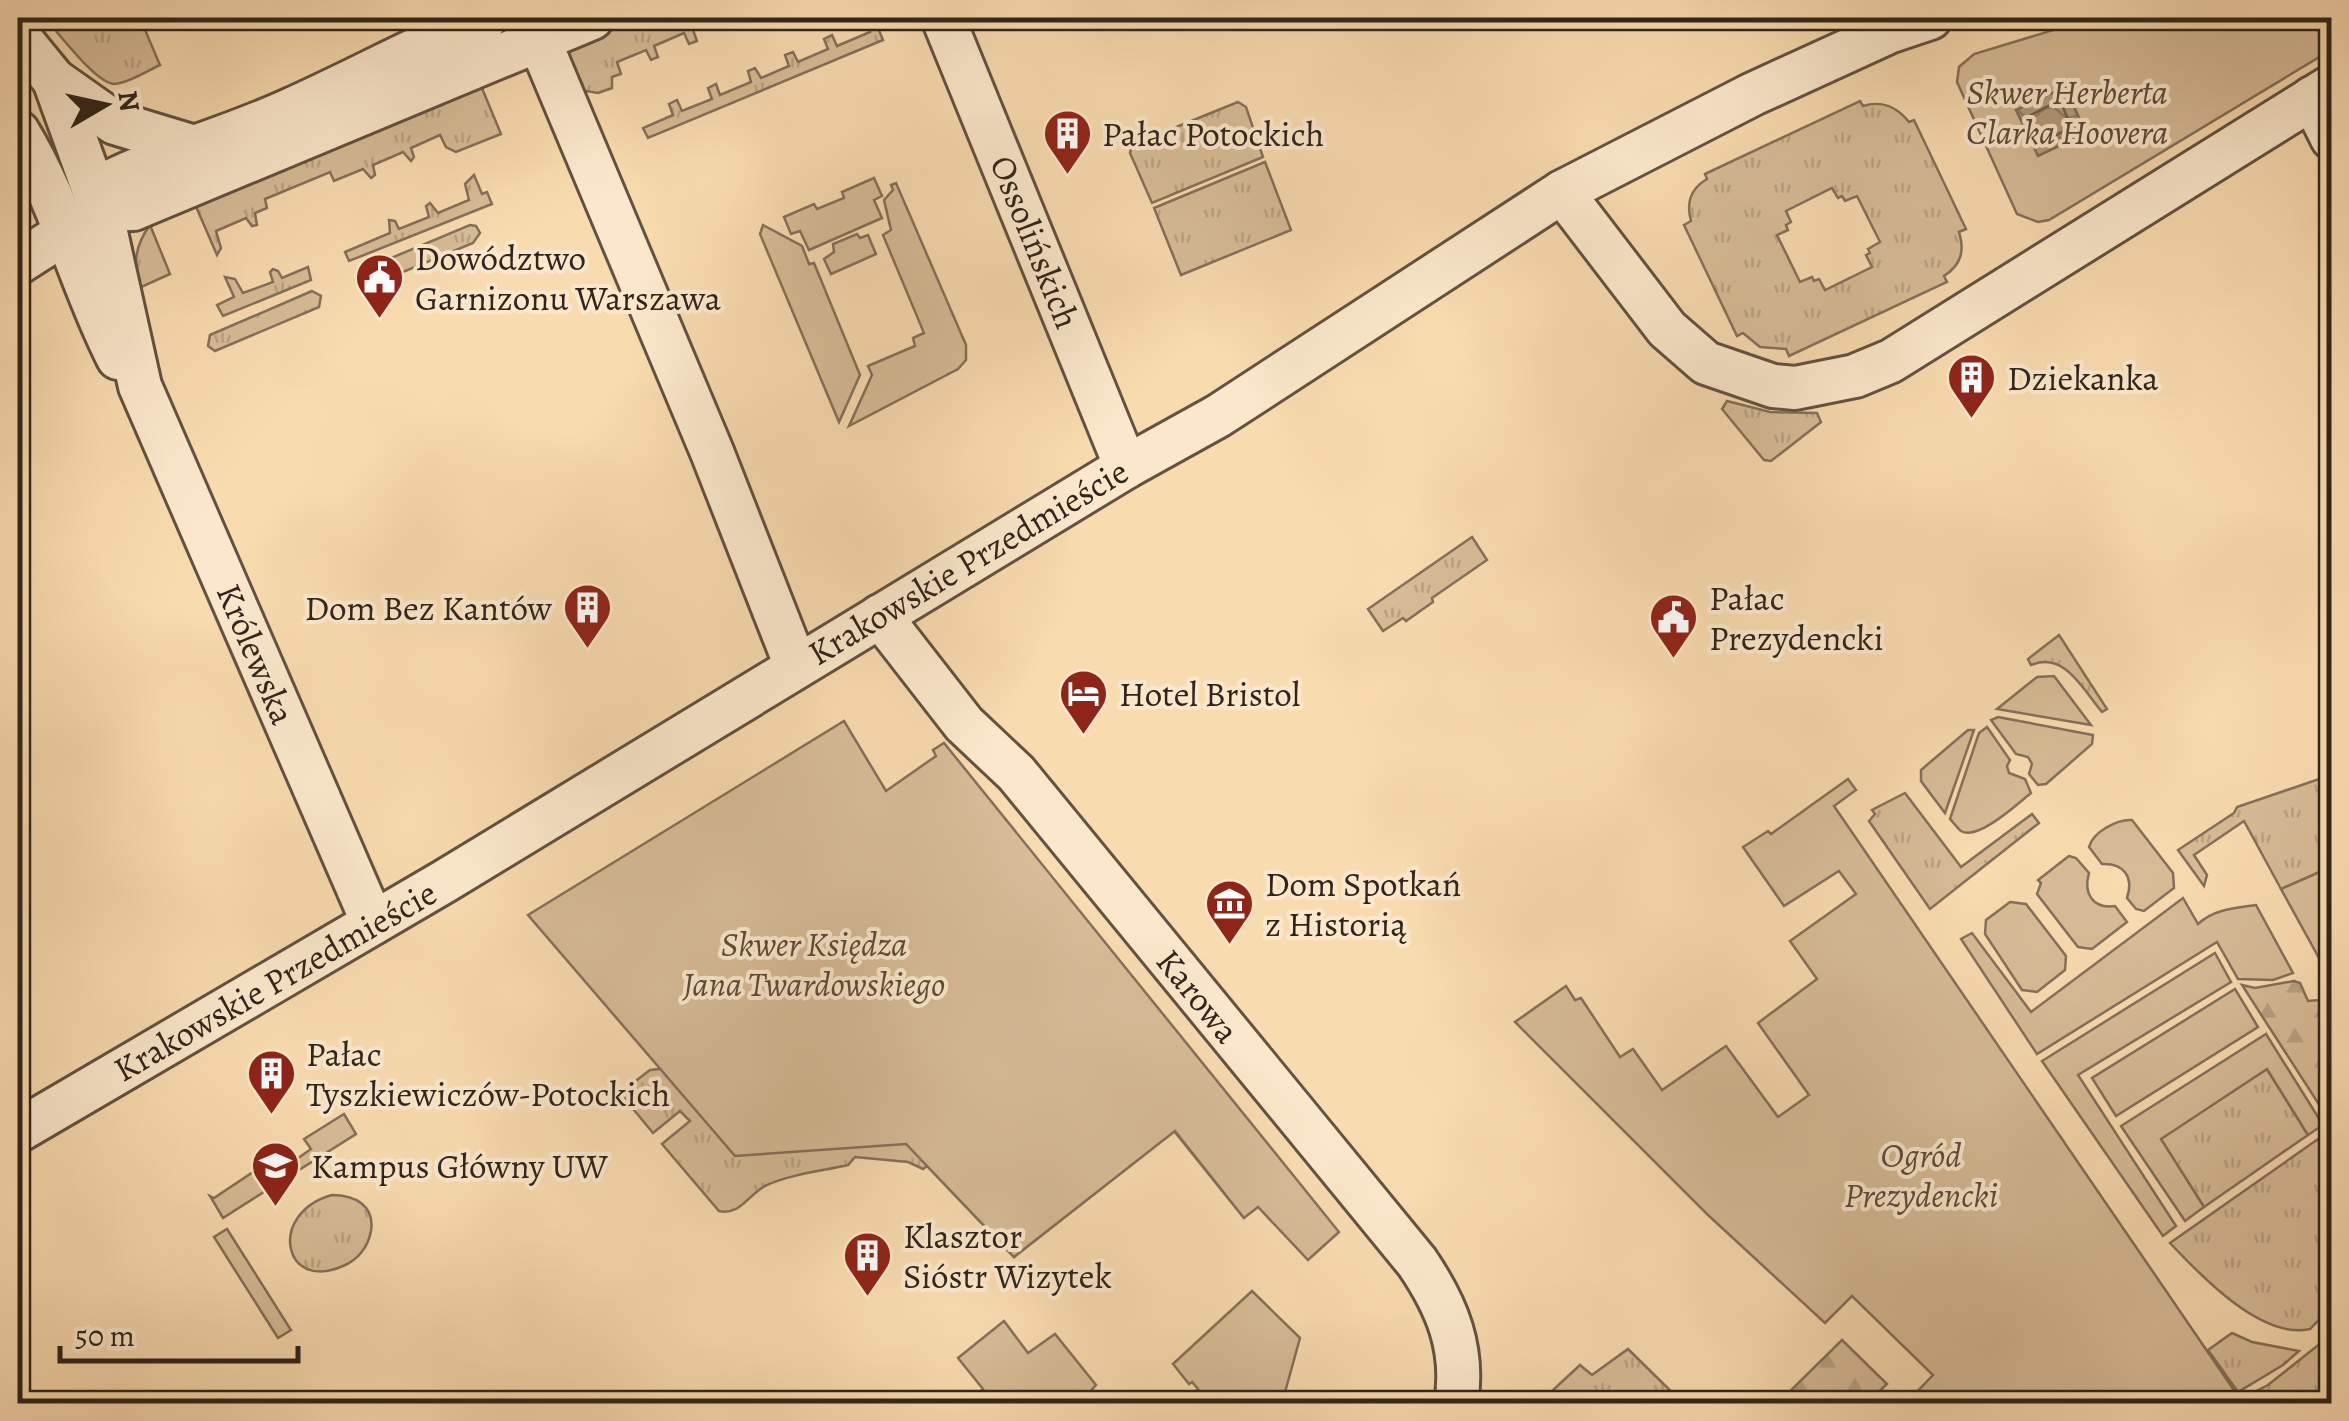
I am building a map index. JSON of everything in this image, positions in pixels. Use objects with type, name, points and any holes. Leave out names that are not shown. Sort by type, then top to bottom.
[{"type":"street","points":[[84,222],[114,180],[191,146],[293,109],[486,18]]},
{"type":"street","points":[[18,263],[84,222],[133,208],[592,18]]},
{"type":"street","name":"Ossolińskich","points":[[943,18],[1126,467]]},
{"type":"street","name":"Krakowskie Przedmieście","points":[[18,1131],[373,923],[1126,467],[1218,416],[1562,192],[1752,94],[1891,31],[1930,18]]},
{"type":"street","points":[[18,36],[54,80],[115,124],[191,146]]},
{"type":"street","points":[[539,40],[796,666]]},
{"type":"street","points":[[54,80],[83,153],[84,222]]},
{"type":"street","points":[[1562,192],[1667,329],[1695,356],[1720,369],[1772,386],[1795,388],[1875,369],[2322,92],[2332,138]]},
{"type":"street","name":"Królewska","points":[[18,132],[41,171],[84,222],[102,326],[118,359],[140,386],[373,923]]},
{"type":"street","name":"Karowa","points":[[880,616],[964,724],[1016,772],[1418,1262],[1451,1322],[1460,1372],[1456,1404]]},
{"type":"green space","points":[[45,18],[140,18],[160,65],[126,81],[107,82],[88,67]]},
{"type":"green space","points":[[634,18],[722,18],[693,30],[697,41],[689,44],[684,33],[654,46],[658,57],[651,60],[646,50],[617,62],[621,74],[612,77],[612,88],[598,93],[580,90],[567,58],[572,46]]},
{"type":"green space","points":[[874,18],[883,40],[648,138],[643,128],[673,115],[669,104],[677,100],[682,111],[712,99],[708,88],[716,84],[720,95],[751,82],[748,71],[755,68],[761,78],[789,66],[785,55],[793,52],[798,62],[828,49],[824,39],[832,35],[837,46],[870,32],[866,21]]},
{"type":"green space","name":"Skwer Herberta Clarka Hoovera","points":[[2093,18],[2331,18],[2331,50],[2049,220],[2038,222],[2017,214],[1957,82],[1959,67],[1974,54]]},
{"type":"green space","points":[[479,81],[501,134],[456,152],[446,147],[440,135],[411,148],[411,161],[403,152],[373,165],[375,175],[371,178],[363,169],[334,181],[330,172],[265,199],[267,208],[255,213],[257,225],[252,226],[246,218],[216,231],[221,248],[217,255],[194,202]]},
{"type":"green space","points":[[1860,101],[1863,106],[1889,106],[1909,122],[1914,120],[1966,229],[1959,232],[1960,257],[1944,276],[1947,282],[1789,356],[1786,349],[1760,347],[1743,333],[1737,336],[1684,225],[1691,221],[1691,197],[1707,179],[1705,174]],"holes":[[[1832,188],[1838,198],[1842,196],[1845,201],[1857,196],[1880,242],[1868,249],[1870,253],[1866,255],[1872,267],[1825,290],[1819,279],[1814,281],[1812,277],[1800,282],[1777,235],[1788,230],[1786,225],[1791,222],[1786,211]]]},
{"type":"green space","points":[[1238,102],[1246,107],[1263,157],[1152,203],[1130,153],[1132,145]]},
{"type":"green space","points":[[1265,162],[1291,230],[1181,275],[1154,208]]},
{"type":"green space","points":[[474,175],[482,194],[487,192],[492,204],[349,261],[345,252],[390,233],[389,220],[395,221],[399,229],[429,217],[426,206],[430,203],[438,213],[469,200],[465,184]]},
{"type":"green space","points":[[874,178],[882,196],[874,200],[882,218],[809,250],[800,231],[791,234],[784,217],[814,204],[817,209],[844,198],[842,192]]},
{"type":"green space","points":[[896,183],[966,345],[966,360],[958,369],[849,426],[872,375],[868,366],[915,346],[913,338],[924,333],[883,235],[891,230],[884,200]]},
{"type":"green space","points":[[150,225],[170,274],[139,288],[137,255]]},
{"type":"green space","points":[[470,225],[480,233],[473,243],[369,286],[361,286],[356,280],[360,271]]},
{"type":"green space","points":[[763,225],[802,246],[809,264],[814,263],[860,375],[839,422],[760,234]]},
{"type":"green space","points":[[857,234],[860,238],[868,235],[876,254],[831,274],[824,259],[834,252],[833,244]]},
{"type":"green space","points":[[308,267],[311,280],[223,316],[217,305],[234,297],[225,277],[235,279],[243,293],[273,282],[273,269],[282,278]]},
{"type":"green space","points":[[312,291],[321,296],[319,307],[215,351],[208,346],[210,335]]},
{"type":"green space","points":[[1727,401],[1770,412],[1817,413],[1821,422],[1771,461],[1764,460],[1722,409]]},
{"type":"green space","points":[[1472,537],[1487,560],[1406,621],[1403,618],[1383,631],[1368,609]]},
{"type":"green space","points":[[2059,635],[2107,709],[2102,712],[2063,668],[2054,663],[2031,665],[2028,659]]},
{"type":"green space","points":[[2054,676],[2091,725],[1997,709],[2037,677]]},
{"type":"green space","points":[[1998,717],[2093,735],[2092,744],[2046,784],[2038,785],[2029,774],[2032,764],[2028,757],[2016,754],[1991,720]]},
{"type":"green space","name":"Skwer Księdza Jana Twardowskiego","points":[[844,721],[886,791],[936,756],[933,750],[944,743],[1339,1232],[1308,1260],[1258,1207],[1244,1218],[1175,1131],[1014,1257],[906,1144],[735,1156],[528,915]]},
{"type":"green space","points":[[1987,727],[2010,760],[2009,773],[2025,779],[2031,793],[1997,820],[1968,833],[1950,819],[1979,733]]},
{"type":"green space","points":[[1968,730],[1974,730],[1945,813],[1921,781],[1921,770]]},
{"type":"green space","points":[[2331,775],[2331,867],[2281,889],[2244,821],[2194,855],[2207,875],[2204,886],[2178,850],[2234,813],[2237,807]]},
{"type":"green space","name":"Ogród Prezydencki","points":[[1848,779],[1856,790],[1834,806],[2240,1399],[2235,1403],[1906,1403],[1933,1375],[1852,1296],[1825,1323],[1708,1215],[1515,1022],[1566,986],[1575,1000],[1581,998],[1620,1057],[1633,1049],[1662,1090],[1726,1046],[1778,1117],[1809,1095],[1758,1023],[1817,979],[1790,941],[1856,894],[1839,871],[1784,906],[1743,847],[1768,831],[1771,834]]},
{"type":"green space","points":[[1905,793],[1961,867],[2032,814],[2039,823],[1930,909],[1869,821],[1875,814],[1872,810]]},
{"type":"green space","points":[[2132,820],[2173,873],[2174,888],[2144,911],[2136,909],[2127,898],[2129,884],[2125,873],[2116,866],[2102,864],[2089,847],[2106,828]]},
{"type":"green space","points":[[2069,856],[2076,858],[2089,873],[2087,887],[2092,899],[2101,905],[2115,906],[2127,922],[2092,949],[2078,947],[2037,894],[2041,883],[2038,880]]},
{"type":"green space","points":[[2331,867],[2331,955],[2319,958],[2281,889]]},
{"type":"green space","points":[[2183,898],[2198,924],[2218,912],[2256,905],[2293,973],[2273,980],[2238,979],[2217,942],[2037,1054],[1961,939],[1972,933],[2031,1012]]},
{"type":"green space","points":[[2010,902],[2026,904],[2066,956],[2065,970],[2037,992],[2022,990],[1985,934],[1986,920]]},
{"type":"green space","points":[[2215,953],[2231,982],[2078,1075],[2176,1226],[2163,1236],[2042,1061]]},
{"type":"green space","points":[[2300,983],[2308,1001],[2319,1000],[2331,992],[2329,1120],[2242,985],[2255,988]]},
{"type":"green space","points":[[2235,989],[2258,1027],[2116,1116],[2092,1078]]},
{"type":"green space","points":[[1103,1025],[1244,1218],[1174,1131],[1014,1257],[927,1166],[923,1169],[908,1162],[855,1157],[848,1165],[767,1185],[739,1207],[719,1211],[662,1144],[690,1121],[680,1111],[653,1133],[620,1093],[650,1070]]},
{"type":"green space","points":[[2266,1034],[2323,1125],[2308,1135],[2267,1069],[2161,1139],[2204,1207],[2185,1221],[2121,1126]]},
{"type":"green space","points":[[2267,1069],[2308,1135],[2204,1207],[2160,1139]]},
{"type":"green space","points":[[344,1114],[356,1134],[299,1170],[294,1161],[311,1149],[304,1139]]},
{"type":"green space","points":[[2331,1130],[2331,1307],[2310,1329],[2291,1330],[2272,1325],[2234,1302],[2170,1243]]},
{"type":"green space","points":[[280,1169],[286,1178],[223,1218],[210,1196],[214,1198],[256,1170],[263,1180]]},
{"type":"green space","points":[[332,1195],[348,1197],[366,1208],[370,1214],[370,1237],[362,1252],[343,1266],[323,1271],[307,1269],[296,1260],[291,1232],[298,1217],[311,1204]]},
{"type":"green space","points":[[227,1229],[291,1330],[278,1338],[214,1237]]},
{"type":"green space","points":[[1252,1291],[1300,1338],[1282,1403],[1182,1403],[1198,1389],[1173,1364]]},
{"type":"green space","points":[[1004,1321],[1028,1353],[1055,1334],[1096,1385],[1080,1403],[967,1403],[983,1389],[958,1358]]},
{"type":"green space","points":[[2232,1333],[2252,1342],[2299,1351],[2238,1392],[2208,1350]]},
{"type":"green space","points":[[2331,1335],[2331,1403],[2212,1404],[2240,1399],[2268,1385]]},
{"type":"green space","points":[[1842,1340],[1887,1384],[1867,1403],[1777,1404]]},
{"type":"green space","points":[[1628,1349],[1683,1403],[1539,1403],[1580,1365],[1592,1375]]},
{"type":"water","points":[[2065,87],[2086,133],[2038,156],[2016,110]]},
{"type":"place","name":"Pałac Potockich","points":[[1067,176]]},
{"type":"place","name":"Dowództwo Garnizonu Warszawa","points":[[380,320]]},
{"type":"place","name":"Dziekanka","points":[[1972,420]]},
{"type":"place","name":"Dom Bez Kantów","points":[[587,650]]},
{"type":"place","name":"Pałac Prezydencki","points":[[1674,660]]},
{"type":"place","name":"Hotel Bristol","points":[[1084,736]]},
{"type":"place","name":"Dom Spotkań z Historią","points":[[1230,946]]},
{"type":"place","name":"Pałac Tyszkiewiczów-Potockich","points":[[271,1116]]},
{"type":"place","name":"Kampus Główny UW","points":[[276,1208]]},
{"type":"place","name":"Klasztor Sióstr Wizytek","points":[[868,1298]]}]
